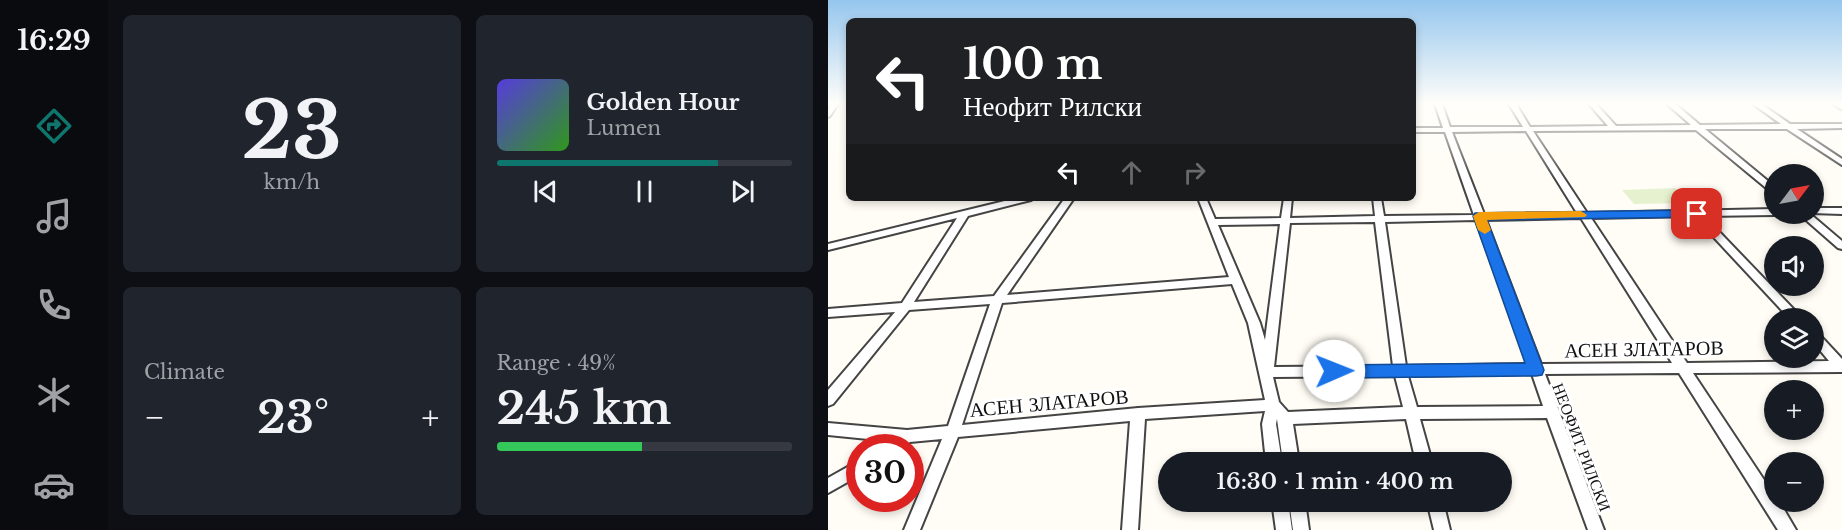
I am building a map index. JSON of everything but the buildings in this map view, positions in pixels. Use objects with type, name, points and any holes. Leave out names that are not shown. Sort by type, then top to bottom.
[{"type":"street","name":"НЕОФИТ РИЛСКИ","points":[[1448,129],[1596,530]]},
{"type":"street","points":[[1529,129],[1788,530]]},
{"type":"street","points":[[1416,130],[1552,129]]},
{"type":"street","points":[[1700,129],[1764,182]]},
{"type":"street","points":[[1792,129],[1842,163]]},
{"type":"street","points":[[828,247],[1016,201]]},
{"type":"street","points":[[912,530],[953,431],[997,300],[1068,201]]},
{"type":"street","points":[[1203,201],[1254,323],[1273,405],[1269,424],[1273,452]]},
{"type":"street","points":[[1267,372],[1288,201]]},
{"type":"street","points":[[1377,201],[1400,370],[1421,452]]},
{"type":"street","points":[[1824,211],[1842,211]]},
{"type":"street","points":[[1212,222],[1764,212]]},
{"type":"street","points":[[828,400],[905,307],[964,214]]},
{"type":"street","points":[[1697,214],[1786,308]]},
{"type":"street","points":[[1816,224],[1842,246]]},
{"type":"street","points":[[828,313],[1235,280]]},
{"type":"street","points":[[1824,347],[1842,366]]},
{"type":"street","name":"АСЕН ЗЛАТАРОВ","points":[[1267,372],[1842,366]]},
{"type":"street","points":[[1273,405],[1285,418],[1290,452]]},
{"type":"street","name":"АСЕН ЗЛАТАРОВ","points":[[924,434],[1138,414],[1273,405]]},
{"type":"street","points":[[1285,418],[1411,413],[1551,412]]},
{"type":"street","points":[[1130,530],[1138,414]]},
{"type":"street","name":"АСЕН ЗЛАТАРОВ","points":[[828,429],[884,434]]},
{"type":"street","points":[[828,486],[846,475]]},
{"type":"street","points":[[1282,512],[1284,530]]},
{"type":"street","points":[[1299,512],[1301,530]]},
{"type":"street","points":[[1438,512],[1442,530]]},
{"type":"green space","points":[[1675,188],[1690,203],[1634,204],[1622,190]]},
{"type":"slow traffic","points":[[1485,230],[1479,216],[1581,215]]},
{"type":"route","points":[[1334,371],[1536,370],[1479,216],[1697,214]]}]
